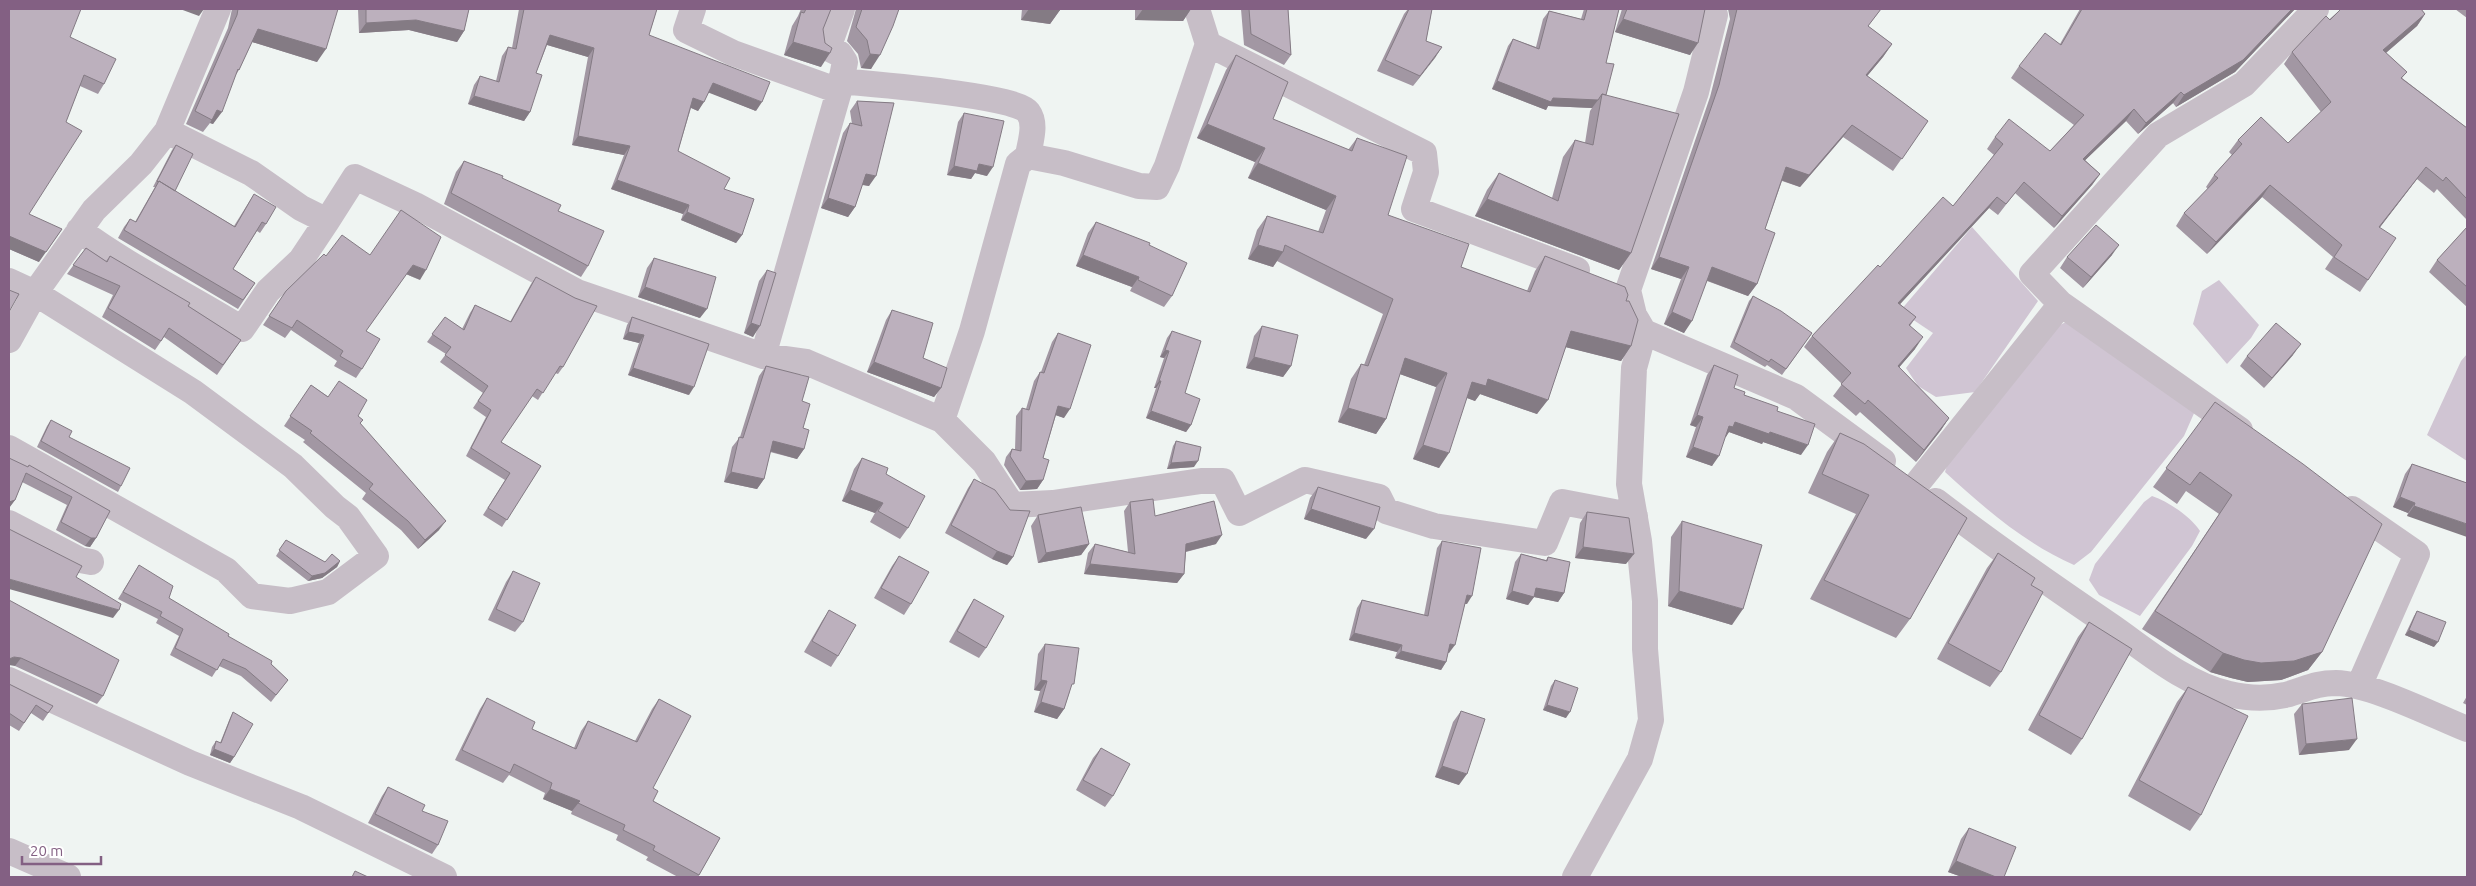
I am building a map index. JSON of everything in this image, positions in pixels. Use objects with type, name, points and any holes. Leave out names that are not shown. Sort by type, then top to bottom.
[{"type":"street","points":[[9,340],[35,293],[94,210],[141,164],[167,131],[218,9]]},
{"type":"street","points":[[693,9],[686,30],[733,53],[840,86],[978,96],[1010,103],[1027,110],[1033,121],[1028,156],[1018,164],[972,331],[942,420]]},
{"type":"street","points":[[763,356],[840,86],[845,62],[840,54],[828,48],[842,9]]},
{"type":"street","points":[[1028,156],[1064,163],[1139,186],[1157,187],[1167,166],[1208,44],[1197,9]]},
{"type":"street","points":[[1613,284],[1696,92],[1715,15],[1713,9]]},
{"type":"street","points":[[2263,446],[2061,304],[2032,274],[2158,135],[2244,84],[2316,9]]},
{"type":"street","points":[[1208,44],[1424,153],[1426,172],[1414,209],[1613,284],[1644,332],[1796,397],[1995,546],[2169,666],[2202,684],[2227,693],[2250,698],[2284,695],[2311,685],[2336,683],[2359,686],[2467,729]]},
{"type":"street","points":[[167,131],[251,173],[301,208],[328,221]]},
{"type":"street","points":[[79,230],[115,256],[191,297],[242,329],[268,291],[301,260],[355,177],[415,205],[577,292],[763,356],[806,362],[942,420],[984,462],[1006,493],[1012,506],[1053,503],[1201,481],[1223,481],[1239,513],[1305,480],[1379,497],[1386,511],[1434,526],[1545,543],[1562,502],[1635,516]]},
{"type":"street","points":[[9,281],[35,293],[193,392],[294,466],[335,507],[348,517],[376,556],[328,592],[290,601],[252,596],[226,570],[9,448]]},
{"type":"street","points":[[1916,485],[2061,304]]},
{"type":"street","points":[[1575,877],[1640,759],[1651,720],[1645,601],[1635,516],[1629,484],[1634,368],[1644,332]]},
{"type":"street","points":[[2336,498],[2417,554],[2359,686]]},
{"type":"street","points":[[9,523],[80,560],[91,562]]},
{"type":"street","points":[[9,680],[190,763],[301,807],[444,877]]},
{"type":"street","points":[[9,851],[68,877]]},
{"type":"shaded area","points":[[1972,227],[2038,301],[1975,392],[1936,397],[1918,386],[1906,368],[1933,333],[1900,311]]},
{"type":"shaded area","points":[[2219,280],[2259,325],[2251,338],[2227,364],[2193,324],[2202,291]]},
{"type":"shaded area","points":[[2066,322],[2195,411],[2184,436],[2091,552],[2074,565],[2039,547],[2006,524],[1945,472],[1951,453],[2052,329]]},
{"type":"shaded area","points":[[2467,354],[2467,461],[2427,435],[2461,361]]},
{"type":"shaded area","points":[[2152,496],[2179,510],[2200,531],[2192,546],[2140,616],[2099,595],[2089,580],[2095,564],[2144,502]]},
{"type":"building","points":[[9,9],[81,9],[70,37],[116,59],[104,84],[84,75],[66,122],[82,131],[29,214],[62,229],[46,252],[9,236]]},
{"type":"building","points":[[238,9],[338,9],[326,49],[258,29],[238,69],[222,112],[217,110],[212,120],[195,111]]},
{"type":"building","points":[[366,9],[469,9],[464,31],[416,20],[366,23]]},
{"type":"building","points":[[524,9],[657,9],[649,35],[770,82],[762,102],[713,83],[704,102],[693,98],[678,151],[730,178],[724,189],[754,199],[742,235],[687,212],[689,205],[617,180],[630,146],[578,136],[594,48],[550,35],[536,73],[542,75],[530,112],[474,96],[480,76],[499,82],[508,47],[516,49]]},
{"type":"building","points":[[806,9],[831,9],[823,29],[825,43],[832,48],[830,53],[793,42],[801,12],[804,13]]},
{"type":"building","points":[[862,9],[899,9],[880,55],[870,54],[867,40],[856,27]]},
{"type":"building","points":[[1249,9],[1288,9],[1291,55],[1251,34]]},
{"type":"building","points":[[1409,9],[1432,9],[1426,41],[1442,47],[1420,76],[1385,60]]},
{"type":"building","points":[[1587,9],[1619,9],[1606,63],[1614,64],[1606,95],[1602,94],[1598,100],[1553,98],[1551,102],[1497,81],[1513,39],[1539,49],[1549,11],[1584,20]]},
{"type":"building","points":[[1627,9],[1705,9],[1698,43],[1623,19]]},
{"type":"building","points":[[1737,9],[1881,9],[1868,26],[1892,44],[1866,75],[1928,121],[1902,159],[1852,125],[1809,175],[1786,167],[1765,229],[1775,233],[1757,284],[1712,267],[1692,321],[1672,312],[1689,267],[1659,257],[1719,85]]},
{"type":"building","points":[[2082,9],[2292,9],[2243,60],[2184,95],[2181,92],[2146,123],[2134,109],[2083,159],[2100,174],[2062,216],[2024,182],[2006,204],[1997,197],[1898,303],[1916,317],[1909,325],[1923,337],[1898,366],[1949,418],[1924,450],[1868,400],[1865,404],[1841,384],[1851,373],[1812,336],[1878,265],[1880,267],[1943,197],[1953,206],[2003,144],[1995,137],[2009,119],[2050,151],[2084,115],[2019,66],[2045,33],[2061,45]]},
{"type":"building","points":[[2341,9],[2421,9],[2425,14],[2383,50],[2407,72],[2401,78],[2467,128],[2467,199],[2446,177],[2443,181],[2426,167],[2379,227],[2396,238],[2368,280],[2334,257],[2342,245],[2270,185],[2216,242],[2184,213],[2218,178],[2214,175],[2242,144],[2238,140],[2261,117],[2288,143],[2331,102],[2292,52],[2326,16],[2330,20]]},
{"type":"building","points":[[1236,55],[1288,82],[1273,119],[1352,151],[1357,138],[1407,156],[1388,215],[1469,244],[1461,267],[1530,292],[1545,256],[1625,287],[1628,295],[1626,301],[1629,301],[1638,320],[1631,346],[1571,331],[1548,400],[1488,379],[1486,386],[1472,382],[1449,453],[1423,445],[1447,373],[1405,358],[1386,419],[1348,408],[1361,364],[1368,366],[1393,299],[1285,245],[1283,252],[1258,245],[1267,216],[1323,233],[1336,196],[1258,163],[1265,148],[1207,124]]},
{"type":"building","points":[[1602,94],[1679,114],[1631,253],[1487,199],[1499,173],[1558,201],[1575,140],[1593,145]]},
{"type":"building","points":[[857,101],[894,103],[876,176],[866,174],[855,207],[828,198],[850,123],[862,126]]},
{"type":"building","points":[[964,113],[1004,121],[993,167],[979,164],[977,171],[954,166]]},
{"type":"building","points":[[176,145],[193,154],[175,191],[157,181]]},
{"type":"building","points":[[464,161],[503,176],[502,178],[561,205],[558,211],[604,231],[588,266],[451,193]]},
{"type":"building","points":[[159,181],[235,227],[254,194],[276,207],[266,224],[262,222],[233,269],[255,283],[243,300],[124,230],[130,219],[136,222]]},
{"type":"building","points":[[401,210],[441,237],[426,270],[413,265],[366,331],[380,339],[362,369],[340,356],[343,351],[297,320],[292,328],[269,316],[286,291],[324,254],[326,256],[342,235],[370,255]]},
{"type":"building","points":[[1096,222],[1150,243],[1149,245],[1187,263],[1172,296],[1138,280],[1139,277],[1083,255]]},
{"type":"building","points":[[2096,225],[2119,245],[2091,277],[2067,257]]},
{"type":"building","points":[[2467,227],[2467,287],[2437,260]]},
{"type":"building","points":[[86,248],[107,262],[110,256],[190,303],[188,306],[241,340],[223,365],[169,328],[161,341],[108,308],[120,286],[73,265]]},
{"type":"building","points":[[654,258],[716,277],[707,309],[645,287]]},
{"type":"building","points":[[767,270],[776,273],[760,326],[751,323]]},
{"type":"building","points":[[536,277],[575,298],[597,306],[563,367],[560,366],[543,393],[537,389],[501,442],[541,466],[507,520],[488,508],[510,473],[471,448],[491,410],[478,401],[488,386],[445,355],[451,347],[432,334],[445,317],[464,330],[475,305],[511,322]]},
{"type":"building","points":[[9,290],[19,294],[9,312]]},
{"type":"building","points":[[1753,296],[1781,311],[1812,333],[1786,369],[1771,359],[1769,362],[1734,342]]},
{"type":"building","points":[[892,310],[933,323],[923,358],[947,368],[941,388],[874,362]]},
{"type":"building","points":[[632,317],[709,344],[694,387],[633,368],[644,335],[628,332]]},
{"type":"building","points":[[2276,323],[2301,344],[2272,378],[2247,356]]},
{"type":"building","points":[[1262,326],[1298,335],[1291,366],[1254,357]]},
{"type":"building","points":[[1172,331],[1201,341],[1185,393],[1200,399],[1191,425],[1151,411],[1169,351],[1165,350]]},
{"type":"building","points":[[1058,333],[1091,345],[1070,409],[1058,406],[1043,458],[1049,460],[1043,480],[1026,481],[1010,456],[1012,449],[1021,451],[1022,408],[1029,410],[1040,372],[1044,373]]},
{"type":"building","points":[[1714,365],[1738,375],[1734,388],[1745,392],[1744,395],[1778,407],[1777,411],[1815,424],[1808,445],[1735,422],[1733,427],[1729,426],[1719,456],[1693,447],[1703,417],[1697,415]]},
{"type":"building","points":[[766,366],[809,377],[802,401],[810,404],[803,428],[809,430],[804,449],[773,441],[764,479],[731,472],[739,437],[743,438]]},
{"type":"building","points":[[339,381],[367,400],[358,416],[363,420],[360,423],[446,521],[425,540],[408,521],[369,489],[373,484],[310,433],[312,431],[290,416],[311,385],[328,397]]},
{"type":"building","points":[[2215,402],[2303,464],[2382,524],[2322,652],[2294,661],[2261,663],[2244,660],[2223,653],[2155,611],[2232,495],[2200,472],[2190,485],[2166,468]]},
{"type":"building","points":[[51,420],[72,431],[69,437],[130,468],[121,486],[41,441]]},
{"type":"building","points":[[1840,433],[1864,444],[1967,518],[1910,619],[1824,580],[1869,495],[1822,474]]},
{"type":"building","points":[[1176,441],[1201,447],[1198,461],[1171,463]]},
{"type":"building","points":[[9,458],[28,467],[29,465],[110,511],[96,538],[91,538],[61,522],[72,497],[26,473],[15,500],[9,502]]},
{"type":"building","points":[[862,458],[888,468],[886,474],[925,496],[908,528],[878,511],[883,503],[850,490]]},
{"type":"building","points":[[2412,464],[2467,483],[2467,524],[2414,506],[2415,503],[2400,497]]},
{"type":"building","points":[[974,479],[995,490],[1010,510],[1030,511],[1013,557],[997,551],[951,525]]},
{"type":"building","points":[[1318,487],[1380,507],[1374,529],[1311,509]]},
{"type":"building","points":[[1153,499],[1155,516],[1214,501],[1222,535],[1186,544],[1184,574],[1090,564],[1095,544],[1135,554],[1130,502]]},
{"type":"building","points":[[1081,507],[1089,544],[1046,553],[1038,515]]},
{"type":"building","points":[[1587,512],[1629,518],[1634,554],[1583,547]]},
{"type":"building","points":[[1682,521],[1762,545],[1743,609],[1679,591]]},
{"type":"building","points":[[9,529],[82,566],[76,577],[121,604],[119,610],[9,579]]},
{"type":"building","points":[[286,540],[325,562],[332,554],[340,561],[325,573],[312,576],[279,550]]},
{"type":"building","points":[[1442,541],[1481,548],[1472,596],[1467,595],[1455,645],[1450,644],[1446,662],[1401,651],[1402,645],[1354,633],[1362,600],[1428,616]]},
{"type":"building","points":[[1998,553],[2035,578],[2031,585],[2043,592],[2001,672],[1948,643]]},
{"type":"building","points":[[1521,554],[1547,561],[1548,557],[1570,562],[1564,593],[1536,588],[1534,597],[1512,591]]},
{"type":"building","points":[[899,556],[929,572],[911,604],[881,588]]},
{"type":"building","points":[[139,565],[173,586],[169,598],[229,634],[228,636],[272,661],[271,664],[288,680],[276,695],[246,669],[223,659],[217,670],[175,648],[183,629],[160,616],[162,612],[123,592]]},
{"type":"building","points":[[513,571],[540,583],[523,622],[496,609]]},
{"type":"building","points":[[974,599],[1004,616],[986,648],[957,631]]},
{"type":"building","points":[[9,600],[119,660],[103,696],[21,658],[14,657],[9,659]]},
{"type":"building","points":[[829,610],[856,625],[838,656],[812,641]]},
{"type":"building","points":[[2417,611],[2446,622],[2438,642],[2409,630]]},
{"type":"building","points":[[2089,622],[2132,649],[2082,739],[2039,715]]},
{"type":"building","points":[[1045,644],[1079,648],[1074,684],[1072,684],[1064,709],[1041,702],[1047,681],[1041,680]]},
{"type":"building","points":[[1555,680],[1578,688],[1570,712],[1547,705]]},
{"type":"building","points":[[9,684],[53,706],[48,713],[36,705],[24,723],[9,713]]},
{"type":"building","points":[[2188,687],[2248,716],[2201,815],[2139,780]]},
{"type":"building","points":[[487,698],[535,722],[532,729],[576,749],[588,721],[637,742],[659,699],[691,716],[653,788],[658,791],[653,801],[720,838],[699,875],[653,850],[655,846],[623,830],[625,825],[578,803],[580,801],[550,789],[552,783],[514,764],[510,773],[462,750]]},
{"type":"building","points":[[2352,698],[2357,739],[2306,744],[2302,704]]},
{"type":"building","points":[[1461,711],[1485,719],[1467,774],[1442,766]]},
{"type":"building","points":[[233,712],[253,724],[234,757],[214,749],[216,741],[221,743]]},
{"type":"building","points":[[1101,748],[1130,764],[1113,796],[1083,780]]},
{"type":"building","points":[[388,787],[425,805],[422,811],[448,821],[438,845],[375,814]]},
{"type":"building","points":[[1969,828],[2016,847],[2004,877],[1996,877],[1956,861]]},
{"type":"building","points":[[355,871],[368,877],[352,877]]}]
